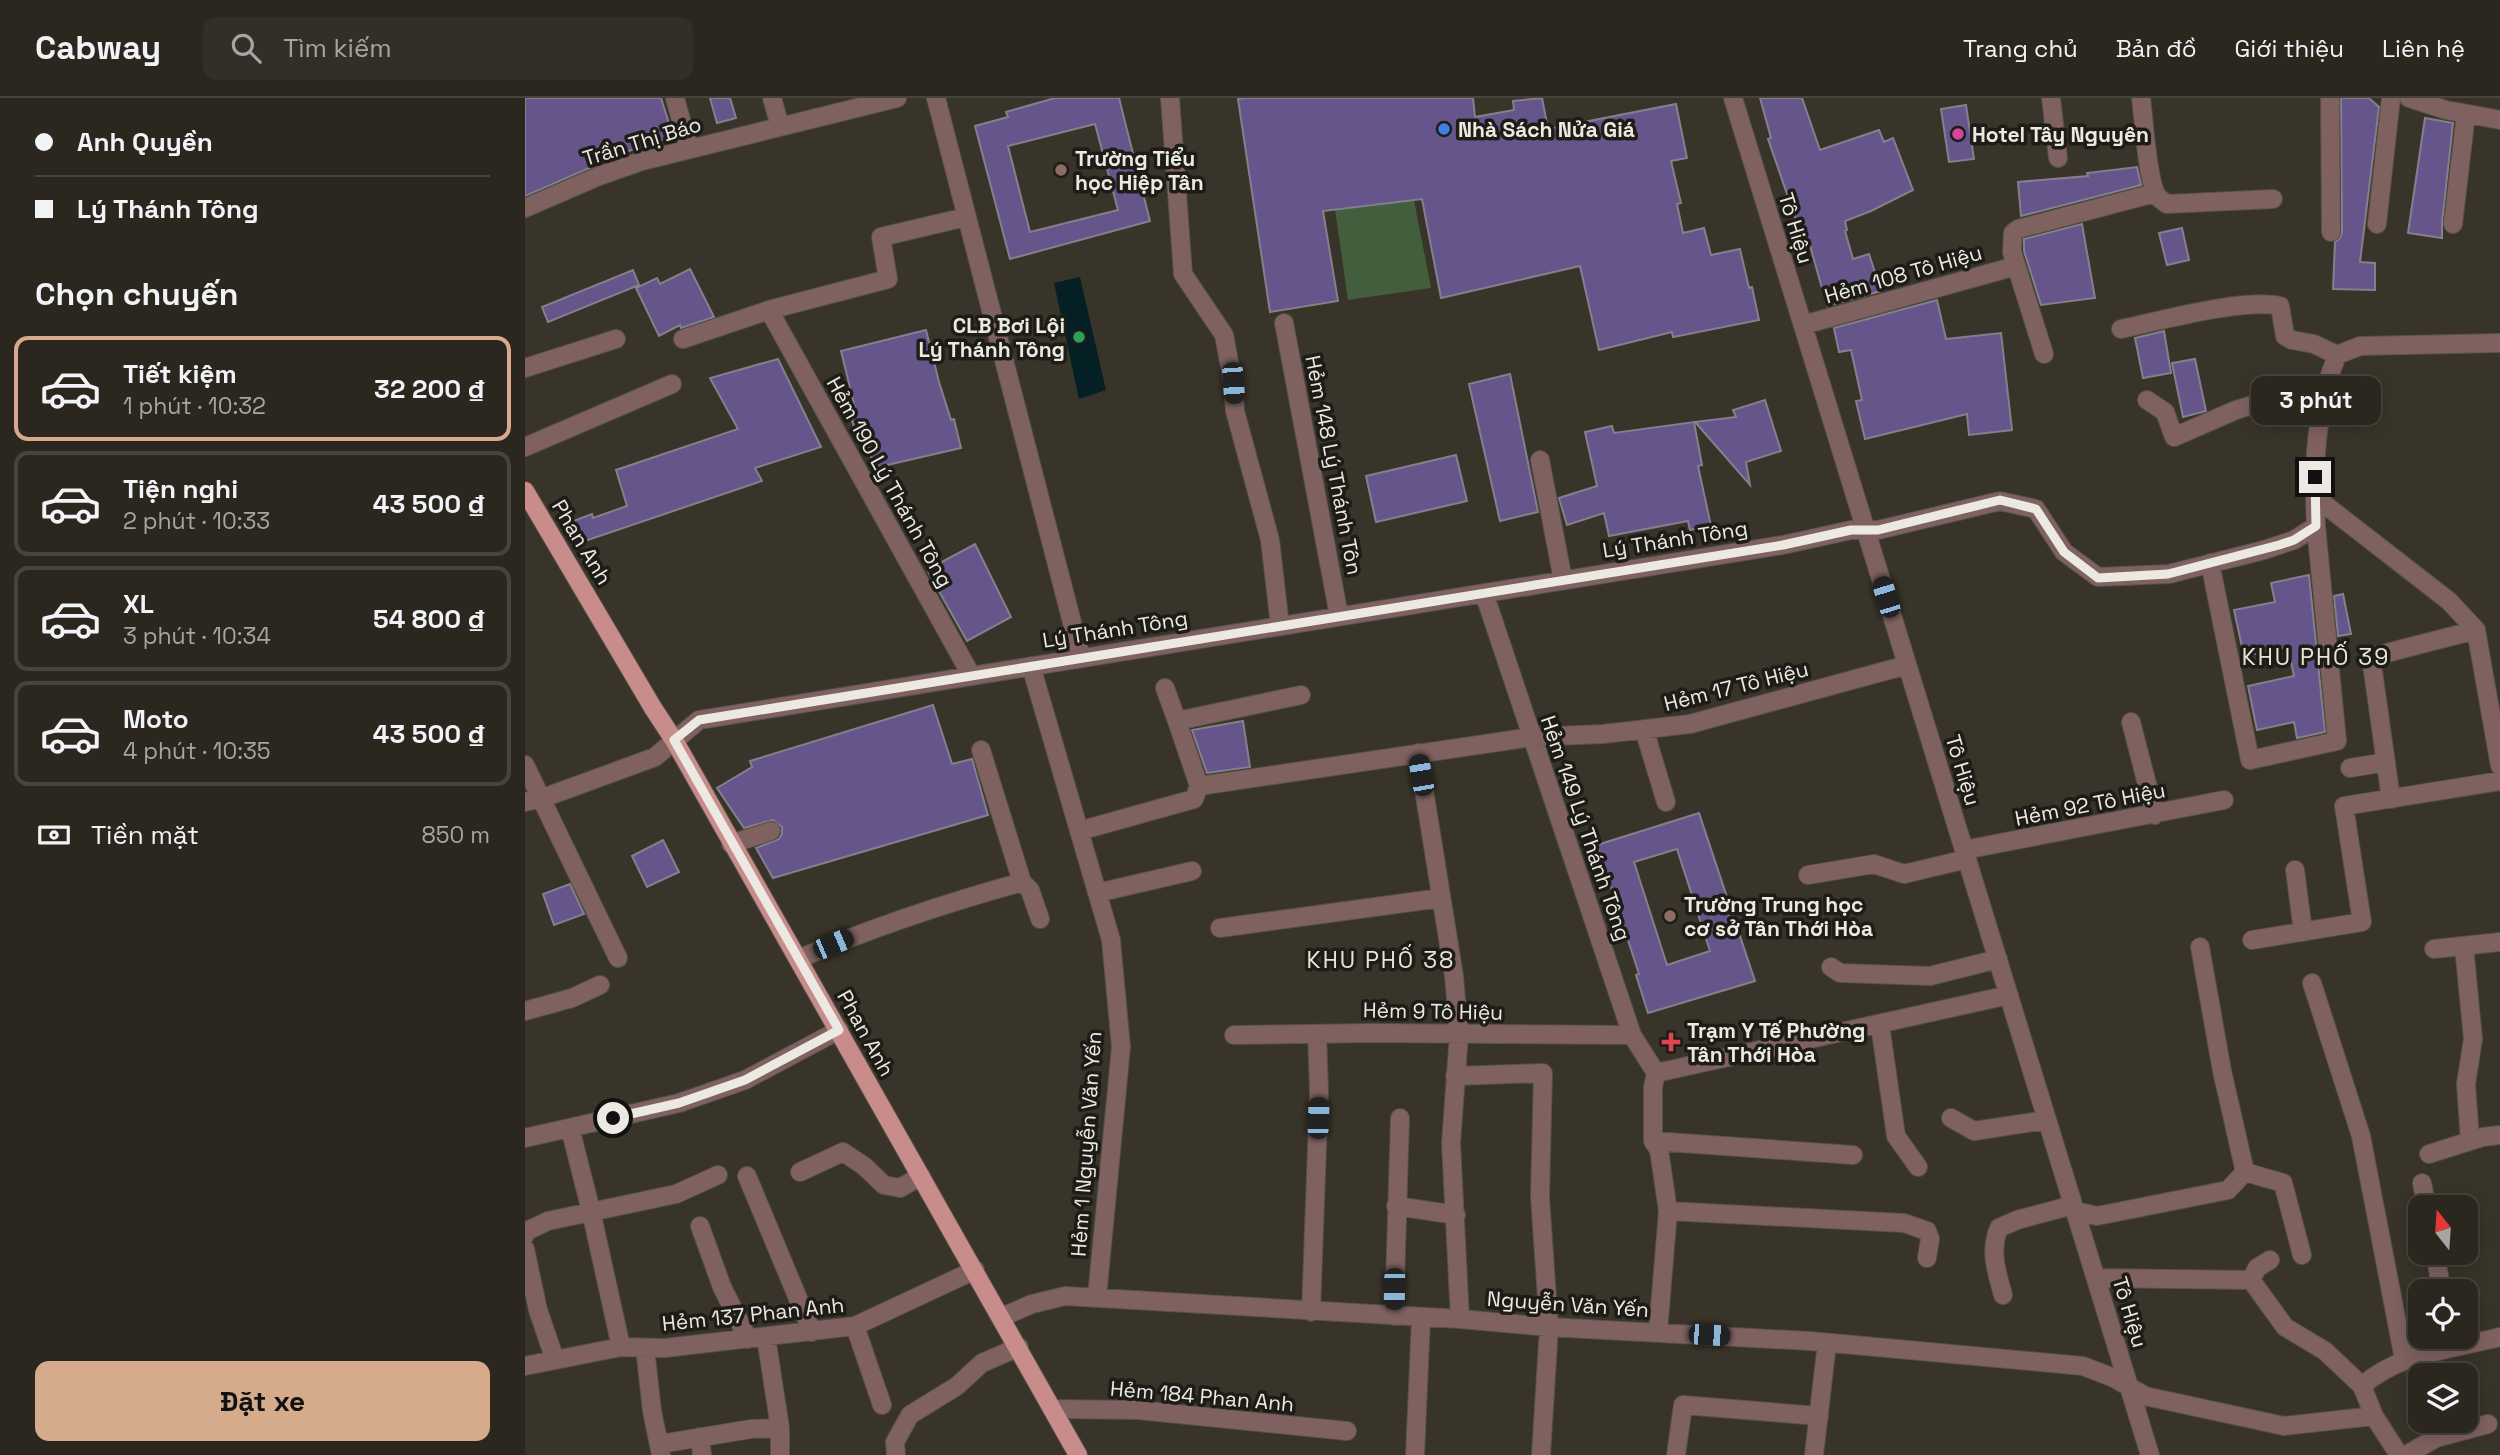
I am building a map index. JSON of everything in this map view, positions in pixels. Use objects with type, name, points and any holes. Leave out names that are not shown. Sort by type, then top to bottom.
[{"type":"main road","name":"Phan Anh","points":[[525,491],[674,740],[1078,1455]]},
{"type":"street","points":[[675,98],[689,149]]},
{"type":"street","points":[[772,98],[780,127]]},
{"type":"street","name":"Trần Thị Báo","points":[[525,208],[642,161],[780,127],[855,103],[897,98]]},
{"type":"street","points":[[936,98],[1081,657]]},
{"type":"street","points":[[1170,98],[1183,274],[1224,335],[1235,411],[1270,540],[1280,626]]},
{"type":"street","name":"Tô Hiệu","points":[[1733,98],[2150,1455]]},
{"type":"street","points":[[2051,98],[2058,158]]},
{"type":"street","points":[[2141,98],[2155,193],[2167,204],[2273,200]]},
{"type":"street","points":[[2330,98],[2331,232]]},
{"type":"street","points":[[2377,224],[2391,98]]},
{"type":"street","points":[[2409,98],[2466,114],[2500,120]]},
{"type":"street","points":[[2453,225],[2466,114]]},
{"type":"street","points":[[2044,354],[2012,252],[2013,233],[2018,229],[2155,193]]},
{"type":"street","points":[[683,339],[769,310],[888,279],[881,237],[966,217]]},
{"type":"street","name":"Hẻm 108 Tô Hiệu","points":[[1803,325],[2016,266]]},
{"type":"street","points":[[2121,329],[2228,308],[2271,304],[2280,306],[2285,336],[2314,344],[2337,355]]},
{"type":"street","name":"Hẻm 190 Lý Thánh Tông","points":[[769,310],[971,675]]},
{"type":"street","name":"Hẻm 148 Lý Thánh Tôn","points":[[1284,323],[1339,616]]},
{"type":"street","points":[[525,368],[616,339]]},
{"type":"street","points":[[2210,563],[2250,760],[2337,741],[2315,497],[2317,426],[2326,382],[2337,355],[2360,346],[2500,343]]},
{"type":"street","points":[[2147,400],[2165,412],[2174,437],[2236,410],[2326,382]]},
{"type":"street","points":[[525,447],[672,384]]},
{"type":"street","points":[[1539,460],[1563,580]]},
{"type":"street","points":[[2315,497],[2449,601],[2476,630],[2500,766]]},
{"type":"street","name":"Lý Thánh Tông","points":[[534,800],[655,757],[699,720],[1783,545],[1851,530],[1878,530],[2000,500],[2036,509],[2064,552],[2098,578],[2168,574],[2294,540],[2316,526]]},
{"type":"street","name":"Hẻm 149 Lý Thánh Tông","points":[[1484,593],[1632,1035],[1656,1073]]},
{"type":"street","points":[[2391,799],[2371,657],[2476,630]]},
{"type":"street","name":"Hẻm 17 Tô Hiệu","points":[[1193,777],[1417,753],[1531,737],[1690,724],[1907,665]]},
{"type":"street","name":"Hẻm 1 Nguyễn Văn Yến","points":[[1031,666],[1111,940],[1121,1047],[1097,1297]]},
{"type":"street","points":[[1079,831],[1194,799],[1193,777],[1165,688]]},
{"type":"street","points":[[1177,721],[1301,695]]},
{"type":"street","points":[[2131,722],[2155,815]]},
{"type":"street","points":[[1644,729],[1666,802]]},
{"type":"street","points":[[981,750],[1022,882],[1030,890],[1041,919]]},
{"type":"street","points":[[1417,753],[1454,976],[1459,1034],[1451,1143],[1460,1320]]},
{"type":"street","points":[[2350,768],[2386,762]]},
{"type":"street","points":[[525,765],[534,800],[618,958]]},
{"type":"street","points":[[2252,940],[2362,922],[2344,806],[2500,781]]},
{"type":"street","name":"Hẻm 92 Tô Hiệu","points":[[1808,875],[1874,864],[1903,874],[1966,855],[2224,800]]},
{"type":"street","points":[[731,844],[771,831]]},
{"type":"street","points":[[2295,870],[2303,932]]},
{"type":"street","points":[[1097,893],[1192,871]]},
{"type":"street","points":[[798,959],[851,936],[1022,882]]},
{"type":"street","points":[[1220,928],[1441,898]]},
{"type":"street","points":[[2434,949],[2500,942]]},
{"type":"street","points":[[2463,946],[2473,1039],[2466,1084],[2470,1141]]},
{"type":"street","points":[[2200,947],[2222,1072],[2245,1172]]},
{"type":"street","points":[[1831,967],[1840,973],[1930,976],[1998,958]]},
{"type":"street","points":[[2312,983],[2361,1136],[2403,1359]]},
{"type":"street","points":[[525,1011],[572,998],[600,985]]},
{"type":"street","points":[[1658,1332],[1668,1211],[1659,1150],[1653,1141],[1653,1087],[1656,1073],[2009,995]]},
{"type":"street","points":[[1880,1025],[1896,1136],[1917,1167]]},
{"type":"street","points":[[525,1138],[679,1103],[745,1080],[839,1030]]},
{"type":"street","points":[[1311,1312],[1319,1091],[1317,1034]]},
{"type":"street","name":"Hẻm 9 Tô Hiệu","points":[[1234,1035],[1632,1035]]},
{"type":"street","points":[[1455,1076],[1543,1073],[1540,1197],[1549,1327],[1541,1455]]},
{"type":"street","points":[[1394,1316],[1399,1118]]},
{"type":"street","points":[[1951,1118],[1974,1131],[2047,1120]]},
{"type":"street","points":[[570,1128],[621,1347]]},
{"type":"street","points":[[2429,1154],[2500,1135]]},
{"type":"street","points":[[1653,1141],[1853,1155]]},
{"type":"street","points":[[800,1172],[843,1152],[864,1166],[884,1185],[900,1188],[921,1176]]},
{"type":"street","points":[[2003,1295],[1993,1242],[1999,1228],[2017,1220],[2074,1208],[2097,1216],[2228,1190],[2245,1172]]},
{"type":"street","points":[[2245,1172],[2283,1183],[2302,1255]]},
{"type":"street","points":[[525,1235],[525,1232],[548,1221],[676,1194],[718,1175]]},
{"type":"street","points":[[747,1176],[812,1332]]},
{"type":"street","points":[[2422,1183],[2424,1195]]},
{"type":"street","points":[[1396,1206],[1456,1215]]},
{"type":"street","points":[[1668,1211],[1904,1223],[1927,1231],[1930,1239],[1927,1258]]},
{"type":"street","points":[[700,1226],[722,1287],[757,1338],[780,1427],[795,1455]]},
{"type":"street","points":[[525,1249],[538,1310],[555,1360]]},
{"type":"street","points":[[2251,1280],[2257,1268],[2270,1260]]},
{"type":"street","name":"Hẻm 137 Phan Anh","points":[[525,1366],[621,1347],[665,1348],[855,1326],[975,1270]]},
{"type":"street","points":[[2097,1278],[2251,1280]]},
{"type":"street","points":[[2251,1280],[2285,1327],[2326,1351],[2361,1385],[2374,1416],[2399,1455]]},
{"type":"street","name":"Nguyễn Văn Yến","points":[[1002,1317],[1048,1299],[1065,1296],[1097,1297],[1827,1343],[2083,1366],[2114,1378],[2145,1396],[2284,1426],[2374,1416]]},
{"type":"street","points":[[1415,1455],[1421,1318]]},
{"type":"street","points":[[855,1326],[882,1405]]},
{"type":"street","points":[[2478,1340],[2500,1337]]},
{"type":"street","points":[[1814,1455],[1827,1343]]},
{"type":"street","points":[[896,1455],[895,1442],[910,1415],[957,1385],[982,1363],[1019,1347]]},
{"type":"street","points":[[645,1348],[652,1411],[661,1450],[700,1437],[780,1427]]},
{"type":"street","points":[[2361,1385],[2374,1374],[2403,1359],[2433,1349]]},
{"type":"street","points":[[1676,1455],[1683,1405],[1819,1416]]},
{"type":"street","name":"Hẻm 184 Phan Anh","points":[[1053,1409],[1138,1410],[1347,1431]]},
{"type":"street","points":[[2406,1455],[2435,1438],[2488,1424]]},
{"type":"street","points":[[780,1427],[780,1455]]},
{"type":"street","points":[[700,1437],[702,1455]]},
{"type":"green space","points":[[1414,200],[1431,288],[1348,300],[1335,209]]},
{"type":"water","name":"CLB Bơi Lội Lý Thánh Tông","points":[[1080,277],[1106,390],[1079,399],[1054,283]]},
{"type":"building","points":[[525,98],[661,98],[673,136],[593,163],[594,166],[525,196]]},
{"type":"building","points":[[710,98],[730,98],[736,118],[717,123]]},
{"type":"building","name":"Trường Tiểu học Hiệp Tân","points":[[1055,98],[1119,98],[1150,221],[1010,259],[975,126],[1008,117],[1006,112]],"holes":[[[1095,124],[1118,210],[1030,232],[1008,146]]]},
{"type":"building","points":[[1473,98],[1475,117],[1514,110],[1513,101],[1542,98],[1548,129],[1676,104],[1687,158],[1671,161],[1681,203],[1677,204],[1683,233],[1704,228],[1711,255],[1740,249],[1759,320],[1673,337],[1672,332],[1599,350],[1580,266],[1441,298],[1422,199],[1323,211],[1338,301],[1270,312],[1238,99]]},
{"type":"building","points":[[1760,98],[1802,98],[1820,150],[1879,130],[1884,142],[1893,138],[1913,190],[1845,221],[1853,259],[1869,254],[1881,291],[1827,306],[1809,242],[1804,243],[1768,139],[1771,138]]},
{"type":"building","points":[[2341,98],[2369,98],[2379,107],[2360,262],[2375,263],[2375,290],[2333,289],[2335,242],[2342,232]]},
{"type":"building","name":"Hotel Tây Nguyên","points":[[1966,105],[1974,159],[1949,162],[1941,109]]},
{"type":"building","points":[[2425,118],[2453,123],[2442,238],[2408,233]]},
{"type":"building","points":[[2137,167],[2141,185],[2021,216],[2018,182],[2088,176],[2087,173]]},
{"type":"building","points":[[2082,224],[2095,298],[2041,305],[2024,251],[2024,239]]},
{"type":"building","points":[[2182,228],[2189,260],[2167,265],[2159,233]]},
{"type":"building","points":[[690,269],[714,317],[681,328],[680,325],[659,336],[636,288],[657,278],[660,284]]},
{"type":"building","points":[[633,270],[639,285],[548,322],[542,307]]},
{"type":"building","points":[[1937,300],[1946,339],[2001,333],[2012,430],[1969,435],[1967,414],[1865,439],[1856,401],[1862,400],[1851,350],[1839,352],[1834,328]]},
{"type":"building","points":[[926,330],[939,382],[951,420],[954,419],[961,448],[874,468],[865,431],[856,434],[849,410],[855,408],[841,351]]},
{"type":"building","points":[[2164,331],[2171,373],[2143,378],[2135,338]]},
{"type":"building","points":[[778,359],[821,447],[755,468],[762,481],[573,545],[565,524],[627,506],[616,470],[738,429],[710,378]]},
{"type":"building","points":[[2195,359],[2206,411],[2183,417],[2172,363]]},
{"type":"building","points":[[1510,374],[1538,512],[1500,521],[1469,384]]},
{"type":"building","points":[[1765,400],[1781,451],[1746,462],[1750,485],[1695,422],[1736,417],[1733,410]]},
{"type":"building","points":[[1694,422],[1702,465],[1698,466],[1711,526],[1690,530],[1688,521],[1609,536],[1604,513],[1567,525],[1559,498],[1597,486],[1585,432],[1612,426],[1614,433]]},
{"type":"building","points":[[1456,455],[1467,501],[1376,522],[1366,476]]},
{"type":"building","points":[[975,544],[1011,617],[967,641],[927,570]]},
{"type":"building","points":[[2309,575],[2325,732],[2297,738],[2294,722],[2257,730],[2248,686],[2294,676],[2288,647],[2244,656],[2234,610],[2275,602],[2271,583]]},
{"type":"building","points":[[2343,594],[2351,634],[2338,636],[2334,596]]},
{"type":"building","points":[[933,705],[952,764],[972,759],[988,815],[773,878],[756,848],[779,839],[782,827],[773,820],[744,828],[717,788],[752,767],[750,761]]},
{"type":"building","points":[[1243,721],[1250,767],[1207,773],[1192,730]]},
{"type":"building","points":[[1699,813],[1755,981],[1648,1013],[1636,975],[1639,974],[1597,845]],"holes":[[[1677,849],[1710,951],[1667,965],[1634,862]]]},
{"type":"building","points":[[663,840],[679,872],[647,887],[632,856]]},
{"type":"building","points":[[570,884],[584,914],[554,925],[543,894]]},
{"type":"place","name":"Nhà Sách Nửa Giá","points":[[1444,129]]},
{"type":"place","name":"Hotel Tây Nguyên","points":[[1958,134]]},
{"type":"place","name":"Trường Tiểu học Hiệp Tân","points":[[1061,170]]},
{"type":"place","name":"CLB Bơi Lội Lý Thánh Tông","points":[[1079,337]]},
{"type":"place","name":"Trường Trung học cơ sở Tân Thới Hòa","points":[[1670,916]]},
{"type":"place","name":"Trạm Y Tế Phường Tân Thới Hòa","points":[[1671,1042]]},
{"type":"district","name":"KHU PHỐ 39","points":[[2316,657]]},
{"type":"district","name":"KHU PHỐ 38","points":[[1381,960]]},
{"type":"route","points":[[613,1118],[679,1103],[745,1080],[839,1030],[674,740],[699,720],[1783,545],[1851,530],[1878,530],[2000,500],[2036,509],[2064,552],[2098,578],[2168,574],[2264,550],[2294,540],[2316,526],[2315,477]]}]
